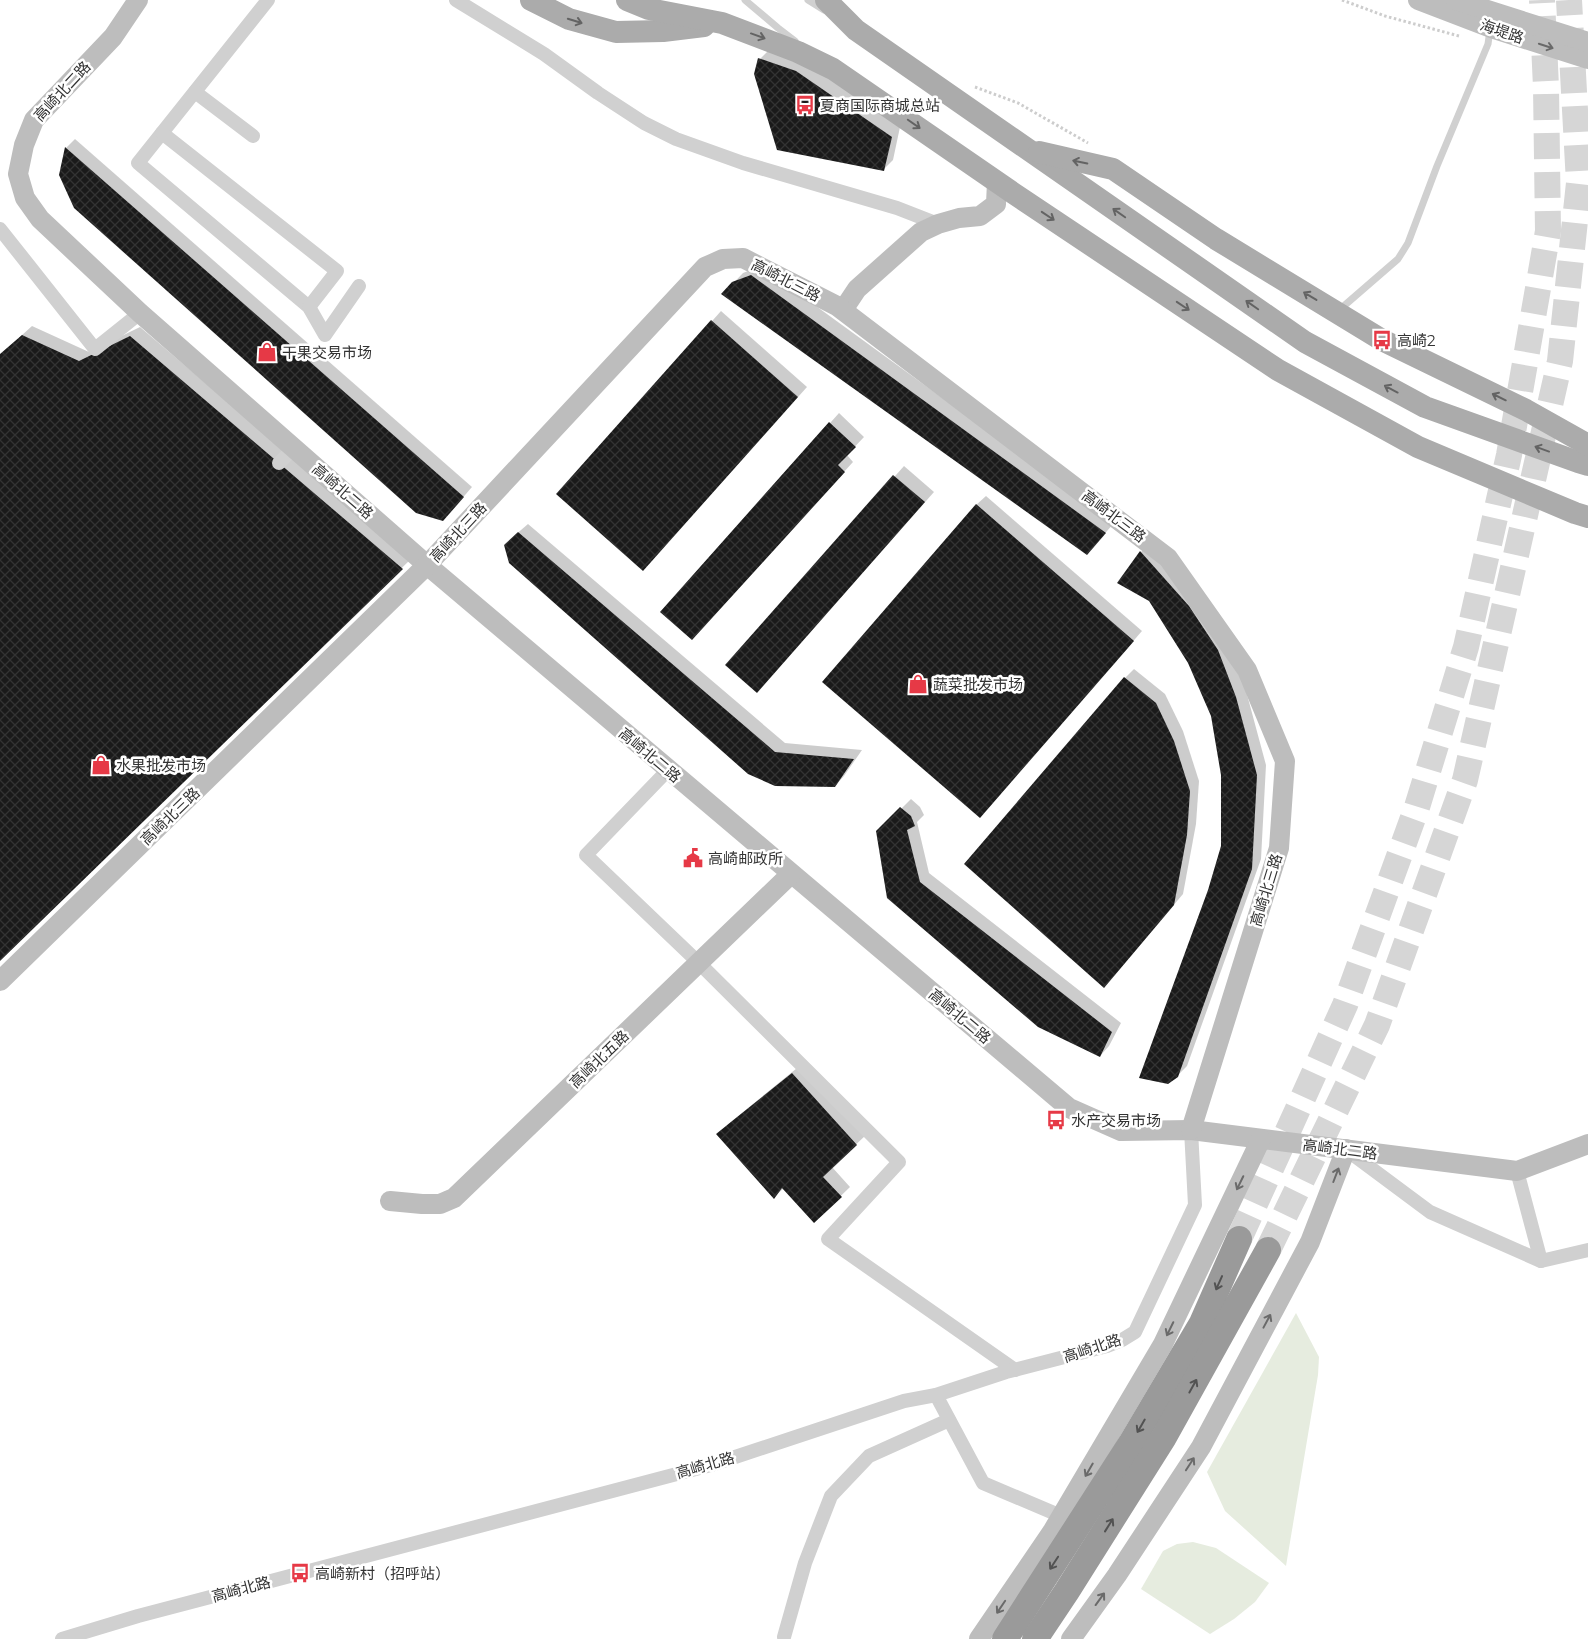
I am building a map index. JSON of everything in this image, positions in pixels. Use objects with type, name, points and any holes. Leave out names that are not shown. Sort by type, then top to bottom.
[{"type":"highway","points":[[1004,1639],[1131,1443],[1202,1323],[1239,1239]]},
{"type":"highway","points":[[1035,1639],[1164,1437],[1268,1250]]},
{"type":"main road","points":[[531,0],[569,19],[616,32],[663,31],[722,23]]},
{"type":"main road","points":[[627,0],[648,9],[722,23],[798,52],[833,69],[997,182],[1278,370],[1418,447],[1584,518]]},
{"type":"main road","points":[[648,9],[691,0]]},
{"type":"main road","points":[[826,0],[856,30],[1305,342],[1425,406],[1588,465]]},
{"type":"main road","points":[[1028,150],[1113,169],[1216,239],[1382,340],[1526,410],[1588,445]]},
{"type":"street","name":"高崎北二路","points":[[138,0],[113,37],[34,120],[24,145],[18,174],[25,198],[40,219],[140,314],[427,565],[1069,1108],[1121,1131],[1191,1130],[1517,1170],[1588,1144]]},
{"type":"street","points":[[268,0],[138,163],[309,307],[325,335],[359,286]]},
{"type":"street","points":[[456,0],[544,54],[644,123],[676,139],[743,163],[897,208],[938,224]]},
{"type":"street","name":"海堤路","points":[[1418,0],[1492,20],[1588,42]]},
{"type":"street","name":"海堤路","points":[[1456,0],[1492,20],[1588,60]]},
{"type":"street","points":[[195,92],[253,136]]},
{"type":"street","points":[[162,132],[336,271],[309,307]]},
{"type":"street","points":[[843,310],[856,289],[920,232],[959,218],[980,216],[996,204],[997,182]]},
{"type":"street","points":[[0,229],[95,349],[140,314]]},
{"type":"street","name":"高崎北三路","points":[[0,981],[427,565],[705,267],[723,259],[744,258],[843,310],[1168,558],[1247,670],[1285,761],[1279,848],[1191,1130]]},
{"type":"street","points":[[279,464],[294,448]]},
{"type":"street","points":[[668,770],[586,855],[699,963],[898,1162],[828,1239],[1015,1370]]},
{"type":"street","name":"高崎北五路","points":[[390,1201],[440,1204],[454,1198],[791,874]]},
{"type":"street","name":"高崎北路","points":[[62,1639],[158,1611],[711,1465],[904,1401],[936,1395],[1015,1370],[1107,1346],[1122,1340],[1135,1332],[1195,1205],[1191,1130]]},
{"type":"street","points":[[979,1639],[1062,1516],[1163,1344],[1262,1139]]},
{"type":"street","points":[[1071,1639],[1118,1575],[1202,1447],[1310,1242],[1346,1149],[1430,1212],[1541,1261],[1588,1250]]},
{"type":"street","points":[[1517,1170],[1541,1261]]},
{"type":"street","points":[[936,1395],[983,1483],[1062,1516]]},
{"type":"street","points":[[784,1637],[805,1563],[830,1496],[869,1456],[949,1420]]},
{"type":"lane","points":[[745,0],[778,28],[833,69]]},
{"type":"lane","points":[[808,0],[856,30]]},
{"type":"lane","points":[[1336,312],[1398,259],[1408,243],[1437,166],[1488,44],[1492,20]]},
{"type":"shaded area","points":[[1296,1313],[1319,1357],[1318,1375],[1286,1566],[1225,1511],[1207,1472]]},
{"type":"shaded area","points":[[1193,1542],[1216,1548],[1269,1583],[1255,1602],[1234,1619],[1210,1634],[1141,1589],[1163,1551],[1177,1544]]},
{"type":"building","name":"夏商国际商城总站","points":[[758,58],[796,71],[892,137],[884,171],[777,150],[754,74]]},
{"type":"building","name":"干果交易市场","points":[[65,147],[464,497],[443,521],[416,513],[74,208],[59,175]]},
{"type":"building","points":[[751,275],[1106,533],[1087,555],[721,294],[732,282]]},
{"type":"building","points":[[711,320],[798,397],[643,571],[556,494]]},
{"type":"building","name":"水果批发市场","points":[[22,335],[79,361],[130,336],[403,569],[0,961],[0,354]]},
{"type":"building","points":[[829,422],[856,447],[838,465],[845,472],[692,640],[660,612]]},
{"type":"building","points":[[893,475],[925,502],[757,693],[725,665]]},
{"type":"building","points":[[976,504],[1134,641],[980,818],[822,682]]},
{"type":"building","points":[[518,532],[775,752],[854,759],[835,787],[775,786],[748,774],[509,563],[504,545]]},
{"type":"building","points":[[1140,551],[1189,606],[1218,650],[1236,697],[1257,775],[1252,869],[1178,1077],[1168,1084],[1139,1078],[1208,890],[1221,846],[1221,775],[1211,716],[1188,663],[1149,601],[1117,583]]},
{"type":"building","points":[[1124,677],[1156,703],[1174,741],[1190,791],[1187,835],[1174,905],[1104,988],[964,864]]},
{"type":"building","points":[[900,807],[911,816],[915,826],[907,830],[920,882],[1112,1032],[1100,1057],[1038,1027],[887,898],[876,831]]},
{"type":"building","points":[[792,1073],[857,1145],[823,1177],[842,1197],[814,1223],[782,1188],[774,1199],[716,1134]]},
{"type":"tunnel","points":[[1239,1239],[1345,1005],[1417,807],[1466,647],[1509,455],[1548,231],[1546,87],[1542,0]]},
{"type":"tunnel","points":[[1268,1250],[1377,1025],[1465,780],[1560,361],[1579,183],[1569,0]]},
{"type":"place","name":"夏商国际商城总站","points":[[805,105]]},
{"type":"place","name":"高崎2","points":[[1382,340]]},
{"type":"place","name":"干果交易市场","points":[[267,352]]},
{"type":"place","name":"蔬菜批发市场","points":[[918,684]]},
{"type":"place","name":"水果批发市场","points":[[101,765]]},
{"type":"place","name":"高崎邮政所","points":[[693,858]]},
{"type":"place","name":"水产交易市场","points":[[1056,1120]]},
{"type":"place","name":"高崎新村（招呼站）","points":[[300,1573]]}]
